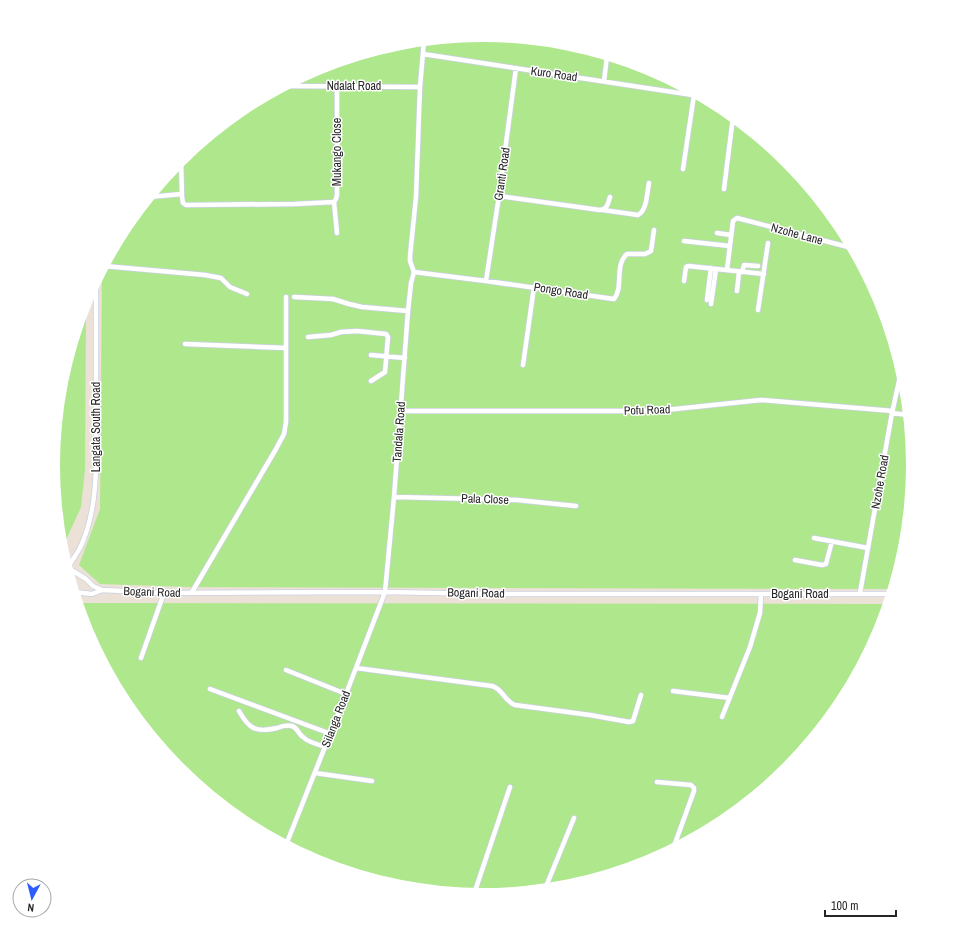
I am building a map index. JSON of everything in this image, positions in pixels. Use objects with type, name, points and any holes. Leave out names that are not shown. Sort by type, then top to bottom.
[{"type":"street","points":[[414,272],[410,258],[416,197],[424,47]]},
{"type":"street","name":"Kuro Road","points":[[423,54],[683,93]]},
{"type":"street","points":[[604,81],[606,60]]},
{"type":"street","name":"Granti Road","points":[[486,280],[516,68]]},
{"type":"street","name":"Ndalat Road","points":[[295,86],[337,87],[421,84]]},
{"type":"street","name":"Mukango Close","points":[[182,194],[183,203],[188,205],[334,202],[337,195],[337,87]]},
{"type":"street","points":[[683,169],[696,100]]},
{"type":"street","points":[[724,188],[732,123]]},
{"type":"street","points":[[156,196],[182,194],[181,168]]},
{"type":"street","points":[[499,196],[640,214],[644,209],[649,182]]},
{"type":"street","points":[[603,210],[607,207],[610,197]]},
{"type":"street","points":[[334,202],[337,233]]},
{"type":"street","name":"Nzohe Lane","points":[[731,235],[733,221],[737,218],[844,246]]},
{"type":"street","name":"Pongo Road","points":[[414,272],[486,280],[614,299],[618,292],[622,259],[626,254],[645,254],[651,251],[654,230]]},
{"type":"street","points":[[718,233],[731,235],[727,270]]},
{"type":"street","points":[[684,241],[730,246]]},
{"type":"street","points":[[758,310],[768,243]]},
{"type":"street","points":[[737,291],[744,265],[758,266]]},
{"type":"street","points":[[109,266],[205,275],[221,278],[230,287],[247,294]]},
{"type":"street","points":[[684,281],[687,266],[764,274]]},
{"type":"street","points":[[709,302],[714,268]]},
{"type":"street","name":"Tandala Road","points":[[385,592],[394,497],[408,311],[411,283],[414,272]]},
{"type":"street","points":[[523,365],[534,287]]},
{"type":"street","name":"Langata South Road","points":[[71,563],[86,533],[92,512],[95,486],[96,294]]},
{"type":"street","points":[[192,592],[284,434],[286,426],[286,297]]},
{"type":"street","points":[[294,297],[333,299],[362,307],[408,311]]},
{"type":"street","points":[[308,337],[357,331],[386,334],[388,337],[385,372],[371,381]]},
{"type":"street","points":[[185,344],[286,348]]},
{"type":"street","points":[[371,355],[405,358]]},
{"type":"street","name":"Nzohe Road","points":[[860,594],[898,387]]},
{"type":"street","name":"Pofu Road","points":[[400,411],[656,411],[761,400],[902,414]]},
{"type":"street","name":"Pala Close","points":[[394,497],[517,500],[576,506]]},
{"type":"street","points":[[814,538],[868,548]]},
{"type":"street","points":[[795,560],[822,565],[826,564],[832,541]]},
{"type":"street","points":[[74,572],[86,579],[93,586],[102,590]]},
{"type":"street","name":"Bogani Road","points":[[80,593],[92,594],[102,590],[164,593],[385,592],[491,594],[885,594]]},
{"type":"street","name":"Silanga Road","points":[[288,840],[326,747],[385,592]]},
{"type":"street","points":[[141,658],[164,593]]},
{"type":"street","points":[[722,717],[750,647],[760,614],[760,594]]},
{"type":"street","points":[[356,668],[492,686],[498,689],[508,702],[515,705],[629,722],[633,721],[641,695]]},
{"type":"street","points":[[286,670],[346,694]]},
{"type":"street","points":[[210,689],[330,734]]},
{"type":"street","points":[[673,691],[730,698]]},
{"type":"street","points":[[238,711],[246,724],[256,730],[263,731],[290,726],[296,728],[301,736],[309,742],[326,747]]},
{"type":"street","points":[[315,774],[372,781]]},
{"type":"street","points":[[657,782],[691,785],[694,788],[676,841]]},
{"type":"street","points":[[476,888],[510,787]]},
{"type":"street","points":[[548,883],[574,818]]},
{"type":"green space","points":[[455,43],[510,43],[538,46],[592,56],[618,64],[644,74],[694,99],[718,113],[761,147],[801,186],[818,207],[849,254],[862,278],[883,329],[891,356],[902,410],[905,437],[905,493],[902,520],[897,548],[887,589],[188,587],[100,584],[79,565],[100,509],[102,280],[116,253],[147,207],[183,166],[225,129],[247,113],[295,86],[347,64],[373,56],[400,50]]},
{"type":"green space","points":[[86,319],[85,469],[81,507],[66,539],[60,493],[60,437],[68,382],[74,356]]},
{"type":"green space","points":[[83,603],[882,604],[862,652],[849,677],[818,723],[782,764],[740,801],[718,817],[670,844],[644,856],[592,874],[538,884],[482,888],[427,884],[373,874],[321,856],[295,844],[247,817],[225,801],[183,764],[147,723],[116,676],[103,652]]}]
